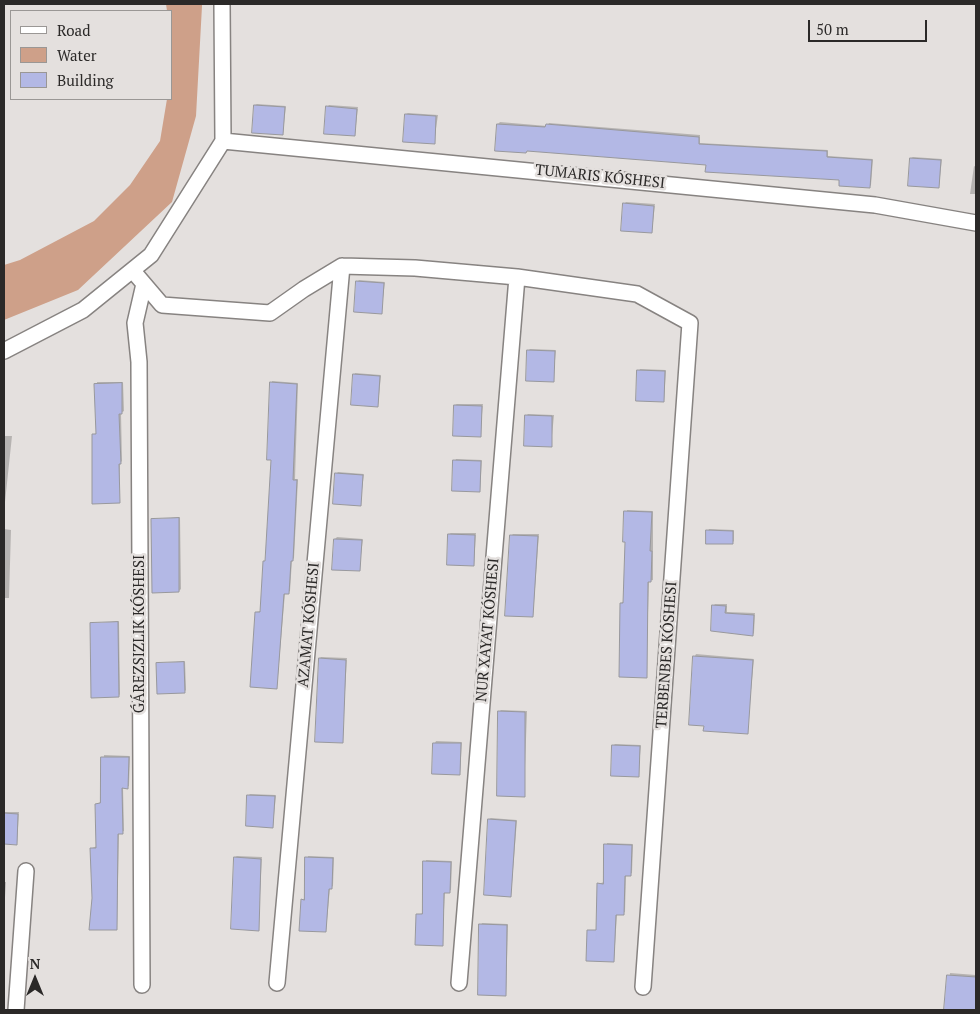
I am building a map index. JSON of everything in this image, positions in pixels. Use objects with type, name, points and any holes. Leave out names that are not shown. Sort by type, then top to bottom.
[{"type":"street","points":[[4,351],[83,310],[151,255],[223,141],[222,4]]},
{"type":"street","name":"TUMARIS KÓSHESI","points":[[223,141],[875,205],[976,223]]},
{"type":"street","points":[[133,271],[162,305],[270,313],[304,289],[342,266],[415,268],[517,277]]},
{"type":"street","name":"AZAMAT KÓSHESI","points":[[276,983],[342,266]]},
{"type":"street","name":"TERBENBES KÓSHESI","points":[[517,277],[637,294],[690,322],[643,986]]},
{"type":"street","name":"NUR XAYAT KÓSHESI","points":[[459,983],[517,277]]},
{"type":"street","name":"ǴÁREZSIZLIK KÓSHESI","points":[[142,986],[140,362],[135,323],[144,284]]},
{"type":"street","points":[[16,1010],[26,871]]},
{"type":"water","points":[[166,4],[202,4],[196,116],[172,202],[78,290],[4,320],[4,265],[20,260],[94,221],[130,185],[160,141],[167,100],[172,100],[172,10],[167,10]]},
{"type":"building","points":[[254,105],[285,107],[283,135],[252,133]]},
{"type":"building","points":[[326,106],[357,109],[355,136],[324,134]]},
{"type":"building","points":[[405,114],[436,116],[435,144],[403,142]]},
{"type":"building","points":[[497,124],[545,127],[546,124],[699,137],[699,144],[827,151],[827,157],[872,160],[870,188],[839,186],[839,180],[705,172],[706,165],[527,151],[526,153],[495,151]]},
{"type":"building","points":[[910,158],[941,160],[939,188],[908,186]]},
{"type":"building","points":[[623,203],[654,206],[652,233],[621,231]]},
{"type":"building","points":[[356,281],[384,283],[382,314],[354,312]]},
{"type":"building","points":[[527,350],[555,351],[554,382],[526,381]]},
{"type":"building","points":[[637,370],[665,371],[664,402],[636,401]]},
{"type":"building","points":[[353,374],[380,376],[378,407],[351,405]]},
{"type":"building","points":[[270,382],[297,384],[293,480],[297,480],[293,561],[291,561],[289,594],[284,594],[277,689],[250,687],[255,612],[260,612],[263,561],[265,561],[271,460],[267,460]]},
{"type":"building","points":[[122,383],[122,414],[119,414],[120,503],[92,504],[92,434],[96,434],[94,384]]},
{"type":"building","points":[[454,405],[482,406],[481,437],[453,436]]},
{"type":"building","points":[[525,415],[552,416],[552,447],[524,446]]},
{"type":"building","points":[[453,460],[481,461],[480,492],[452,491]]},
{"type":"building","points":[[335,473],[363,475],[361,506],[333,504]]},
{"type":"building","points":[[624,511],[652,512],[651,582],[648,582],[647,678],[619,677],[620,603],[623,603],[625,542],[623,542]]},
{"type":"building","points":[[179,518],[179,592],[152,593],[151,519]]},
{"type":"building","points":[[706,530],[733,531],[733,544],[706,544]]},
{"type":"building","points":[[448,534],[475,535],[474,566],[447,565]]},
{"type":"building","points":[[510,535],[538,536],[533,617],[505,616]]},
{"type":"building","points":[[334,539],[362,540],[360,571],[332,570]]},
{"type":"building","points":[[712,605],[726,606],[725,613],[754,615],[753,636],[711,631]]},
{"type":"building","points":[[118,622],[119,697],[91,698],[90,623]]},
{"type":"building","points":[[693,656],[753,660],[748,734],[703,731],[704,726],[689,725]]},
{"type":"building","points":[[319,658],[346,660],[343,743],[315,742]]},
{"type":"building","points":[[184,662],[185,693],[157,694],[156,663]]},
{"type":"building","points":[[498,711],[525,712],[525,797],[497,796]]},
{"type":"building","points":[[433,743],[461,743],[460,775],[432,774]]},
{"type":"building","points":[[612,745],[640,746],[639,777],[611,776]]},
{"type":"building","points":[[101,757],[129,757],[128,789],[122,788],[123,834],[118,834],[117,930],[89,930],[92,898],[90,848],[96,848],[95,804],[100,803]]},
{"type":"building","points":[[247,795],[275,796],[273,828],[246,826]]},
{"type":"building","points":[[4,813],[18,814],[17,845],[4,844]]},
{"type":"building","points":[[488,819],[516,821],[511,897],[484,895]]},
{"type":"building","points":[[604,844],[632,845],[631,876],[625,876],[624,915],[616,915],[614,962],[586,961],[587,930],[596,930],[597,883],[603,884]]},
{"type":"building","points":[[234,857],[261,859],[259,931],[231,929]]},
{"type":"building","points":[[305,857],[333,858],[332,889],[329,889],[326,932],[299,931],[301,899],[304,900]]},
{"type":"building","points":[[423,861],[451,862],[450,893],[444,893],[443,946],[415,945],[416,914],[422,914]]},
{"type":"building","points":[[479,924],[507,925],[506,996],[478,995]]},
{"type":"building","points":[[947,975],[976,977],[976,1010],[944,1010]]}]
